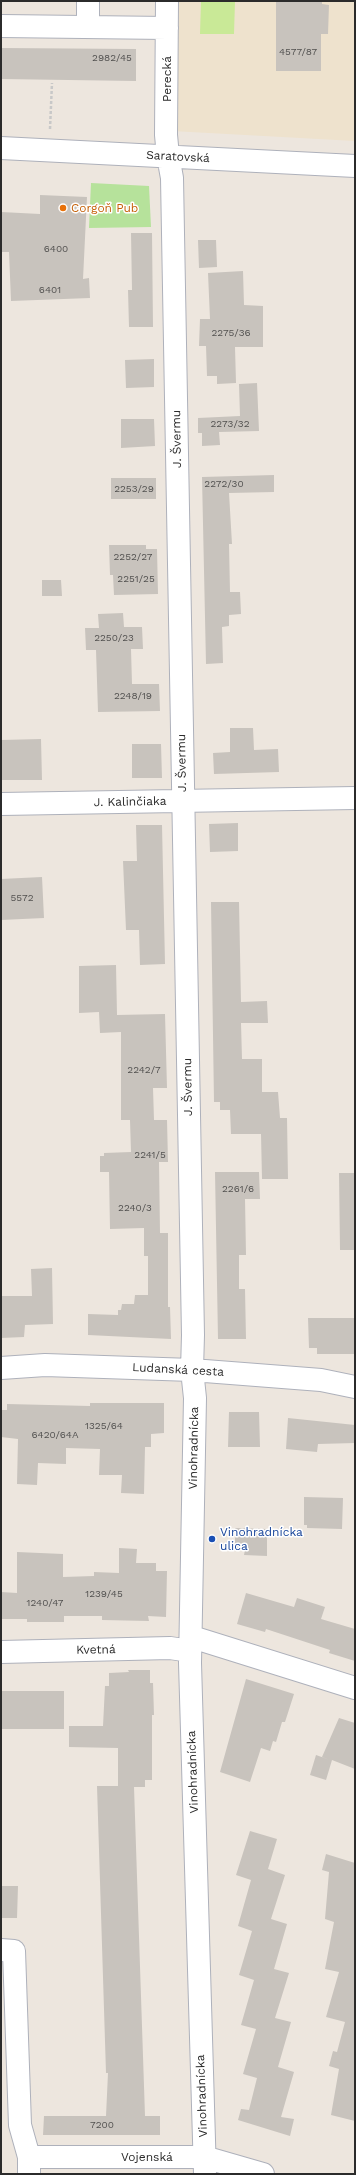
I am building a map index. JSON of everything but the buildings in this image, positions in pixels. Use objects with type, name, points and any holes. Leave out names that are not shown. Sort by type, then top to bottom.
[{"type":"street","points":[[88,1],[88,27]]},
{"type":"street","name":"Perecká","points":[[167,1],[168,156]]},
{"type":"street","points":[[1,26],[167,28]]},
{"type":"street","name":"Saratovská","points":[[1,148],[355,166]]},
{"type":"street","name":"J. Švermu","points":[[168,156],[172,178],[182,802],[193,1343],[192,1370]]},
{"type":"street","name":"J. Kalinčiaka","points":[[1,804],[355,798]]},
{"type":"street","name":"Ludanská cesta","points":[[1,1368],[45,1365],[192,1370],[321,1380],[355,1387]]},
{"type":"street","name":"Vinohradnícka","points":[[192,1370],[195,1398],[191,1644],[204,2165]]},
{"type":"street","name":"Kvetná","points":[[1,1652],[170,1648],[191,1644],[355,1688]]},
{"type":"street","name":"Vojenská","points":[[1,1950],[14,1951],[20,2125],[29,2166],[204,2165],[263,2174]]},
{"type":"path","points":[[50,129],[52,83]]},
{"type":"shaded area","points":[[175,1],[355,1],[355,141],[172,131]]},
{"type":"green space","points":[[201,1],[235,1],[234,34],[200,34]]},
{"type":"green space","points":[[91,183],[149,186],[151,227],[89,228]]},
{"type":"place","name":"Corgoň Pub","points":[[63,208]]},
{"type":"place","name":"Vinohradnícka ulica","points":[[212,1539]]}]
